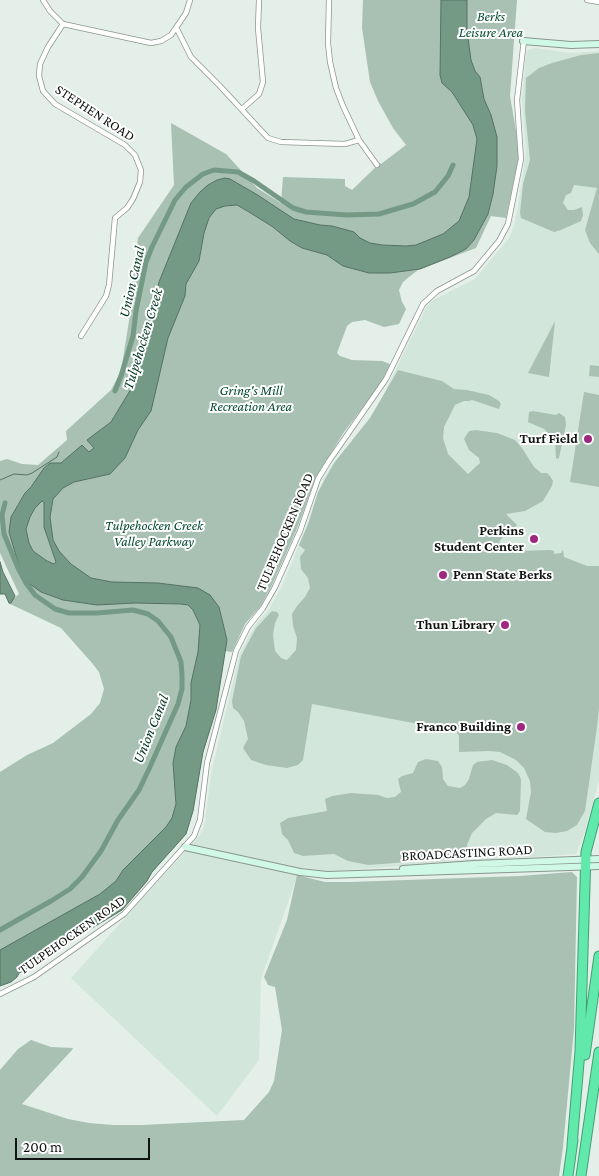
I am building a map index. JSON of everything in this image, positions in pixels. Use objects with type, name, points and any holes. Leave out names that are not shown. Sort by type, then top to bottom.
[{"type":"highway","points":[[572,1145],[580,1051],[586,849],[599,804]]},
{"type":"highway","points":[[568,1176],[599,956]]},
{"type":"highway","points":[[581,1176],[599,1055]]},
{"type":"street","points":[[43,0],[50,11],[63,24],[148,42],[166,39],[177,29],[186,13],[190,0]]},
{"type":"street","points":[[242,109],[259,94],[263,82],[258,28],[259,0]]},
{"type":"street","points":[[329,0],[327,32],[332,72],[343,106],[358,140],[377,165]]},
{"type":"street","points":[[587,0],[599,2]]},
{"type":"street","name":"STEPHEN ROAD","points":[[63,24],[48,47],[40,64],[38,76],[43,91],[55,104],[125,145],[136,155],[140,165],[141,177],[133,199],[127,208],[115,218],[109,285],[106,296],[81,336]]},
{"type":"street","points":[[177,29],[191,57],[242,109],[263,135],[274,141],[290,143],[345,144],[358,140]]},
{"type":"street","points":[[524,40],[571,45],[599,44]]},
{"type":"street","name":"TULPEHOCKEN ROAD","points":[[0,994],[34,977],[124,914],[194,836],[200,820],[208,763],[236,651],[243,635],[267,602],[275,587],[300,531],[318,479],[386,379],[423,304],[437,291],[474,271],[508,224],[521,159],[517,100],[524,40]]},
{"type":"street","name":"BROADCASTING ROAD","points":[[185,847],[300,872],[337,875],[441,866],[586,863],[599,866]]},
{"type":"street","name":"BROADCASTING ROAD","points":[[586,863],[599,859]]},
{"type":"shaded area","points":[[441,0],[467,0],[467,31],[471,60],[475,71],[480,77],[484,99],[497,137],[497,166],[488,214],[474,240],[466,249],[420,269],[390,273],[369,273],[343,266],[327,255],[302,248],[273,227],[237,205],[216,209],[209,218],[199,261],[186,284],[185,296],[168,338],[151,411],[138,430],[125,458],[110,474],[74,482],[63,488],[53,499],[50,517],[53,540],[59,551],[71,564],[91,578],[112,582],[158,583],[198,588],[210,595],[219,607],[227,640],[216,710],[203,752],[193,811],[186,834],[152,872],[147,881],[122,910],[59,948],[50,957],[19,973],[11,982],[0,986],[0,950],[100,894],[116,881],[123,870],[166,827],[172,818],[176,804],[173,763],[176,747],[186,726],[191,700],[191,683],[198,652],[200,625],[193,610],[188,605],[135,603],[97,605],[63,600],[41,592],[27,582],[19,566],[9,532],[11,517],[25,493],[50,463],[61,463],[82,445],[89,452],[94,448],[87,440],[111,422],[131,389],[141,363],[146,330],[159,282],[191,203],[208,185],[217,180],[230,179],[294,219],[354,232],[360,238],[370,243],[382,245],[416,245],[443,234],[459,221],[469,197],[477,139],[473,125],[452,92],[442,83],[440,75]],"holes":[[[42,501],[44,502],[44,527],[56,562],[54,564],[33,551],[26,529],[35,508]]]},
{"type":"shaded area","name":"Penn State Berks","points":[[535,48],[571,53],[599,51],[599,780],[585,832],[576,854],[346,870],[322,871],[300,868],[261,979],[259,1060],[217,1116],[71,978],[199,836],[204,827],[212,769],[240,653],[256,624],[268,611],[282,586],[308,524],[324,478],[380,402],[426,308],[433,300],[475,279],[509,238],[518,208],[526,152],[522,99],[526,54],[528,50]]},
{"type":"shaded area","points":[[0,562],[15,596],[11,603],[9,603],[5,594],[0,594]]},
{"type":"green space","name":"Tulpehocken Creek Valley Parkway","points":[[363,0],[517,0],[510,96],[519,148],[506,218],[491,216],[476,248],[418,270],[403,282],[399,290],[406,309],[399,324],[384,327],[365,320],[352,322],[347,326],[337,353],[340,356],[352,360],[382,361],[390,364],[387,373],[376,390],[344,432],[316,477],[296,531],[260,607],[245,624],[232,652],[225,651],[216,710],[203,752],[193,811],[186,834],[152,872],[147,881],[122,910],[59,948],[50,957],[19,973],[11,982],[0,986],[0,772],[27,755],[53,743],[91,714],[100,703],[104,689],[99,672],[61,628],[8,603],[19,594],[0,553],[0,461],[7,459],[22,464],[38,465],[67,440],[66,431],[111,390],[121,371],[132,302],[130,302],[138,238],[174,185],[171,123],[226,154],[257,188],[281,203],[283,177],[345,179],[345,186],[352,190],[380,163],[406,145],[393,128],[370,82],[362,28]]},
{"type":"green space","points":[[599,53],[599,254],[590,243],[585,230],[597,188],[574,185],[571,193],[566,195],[563,203],[568,210],[582,207],[583,215],[581,221],[561,230],[554,232],[521,218],[520,213],[523,184],[530,160],[525,111],[526,78],[539,68],[552,63],[581,55]]},
{"type":"green space","points":[[555,321],[549,377],[528,373]]},
{"type":"green space","points":[[590,365],[599,366],[599,377],[589,376]]},
{"type":"green space","points":[[398,370],[442,381],[454,389],[489,395],[499,401],[501,404],[499,409],[472,400],[455,405],[444,427],[443,438],[448,454],[468,474],[480,463],[479,458],[469,450],[464,439],[469,431],[476,430],[497,433],[515,440],[534,467],[541,473],[547,473],[553,481],[543,501],[525,511],[506,514],[517,525],[512,530],[507,525],[500,532],[503,537],[499,542],[511,553],[515,549],[518,551],[550,550],[554,551],[554,554],[561,553],[563,550],[564,557],[587,566],[599,566],[599,708],[597,727],[585,811],[577,825],[567,831],[545,832],[526,819],[531,792],[530,781],[524,768],[516,760],[500,752],[459,752],[459,736],[456,731],[312,704],[303,760],[298,765],[287,768],[266,765],[251,760],[243,748],[248,739],[244,721],[233,708],[232,701],[241,656],[256,628],[272,611],[277,612],[279,615],[275,623],[273,635],[275,651],[281,658],[287,660],[296,650],[297,638],[292,614],[310,588],[308,578],[301,569],[300,557],[305,550],[299,545],[318,492],[334,463],[370,418]]},
{"type":"green space","name":"Turf Field","points":[[584,392],[599,395],[599,487],[570,482]]},
{"type":"green space","points":[[529,412],[556,415],[559,413],[565,417],[566,425],[559,458],[556,459],[555,440],[544,429],[528,422]]},
{"type":"green space","points":[[426,759],[438,761],[442,767],[443,779],[448,786],[460,788],[469,779],[473,765],[477,762],[492,760],[507,765],[518,773],[521,779],[520,811],[517,815],[496,813],[486,819],[472,833],[467,845],[467,856],[461,858],[368,865],[348,861],[334,854],[303,856],[294,853],[288,840],[282,834],[280,823],[288,818],[327,811],[325,799],[332,796],[351,793],[378,795],[387,798],[395,797],[401,792],[398,779],[413,773],[418,762]]},
{"type":"green space","points":[[572,872],[577,877],[574,1029],[559,1176],[0,1176],[0,1070],[18,1049],[31,1040],[51,1047],[73,1048],[22,1104],[68,1119],[113,1125],[244,1120],[269,1092],[274,1081],[282,1030],[275,987],[268,985],[264,977],[287,920],[297,875],[325,882],[350,882],[520,876]]},
{"type":"waterway","name":"Union Canal","points":[[115,391],[133,336],[146,262],[152,247],[175,200],[186,187],[203,174],[214,170],[238,172],[293,208],[306,212],[347,215],[379,214],[413,204],[435,192],[448,176],[453,165]]},
{"type":"waterway","points":[[0,480],[14,474],[27,475],[32,473],[57,457],[59,452]]},
{"type":"waterway","name":"Union Canal","points":[[0,930],[70,889],[82,877],[101,851],[118,820],[139,790],[178,704],[182,689],[181,662],[171,637],[158,621],[148,614],[133,610],[69,613],[55,609],[35,595],[18,568],[4,534],[2,515],[5,503]]},
{"type":"place","name":"Turf Field","points":[[588,439]]},
{"type":"place","name":"Perkins Student Center","points":[[534,539]]},
{"type":"place","name":"Penn State Berks","points":[[443,575]]},
{"type":"place","name":"Thun Library","points":[[505,625]]},
{"type":"place","name":"Franco Building","points":[[521,727]]},
{"type":"park label","name":"Berks Leisure Area","points":[[491,25]]},
{"type":"park label","name":"Gring's Mill Recreation Area","points":[[251,400]]},
{"type":"water label","name":"Tulpehocken Creek","points":[[143,339]]}]
